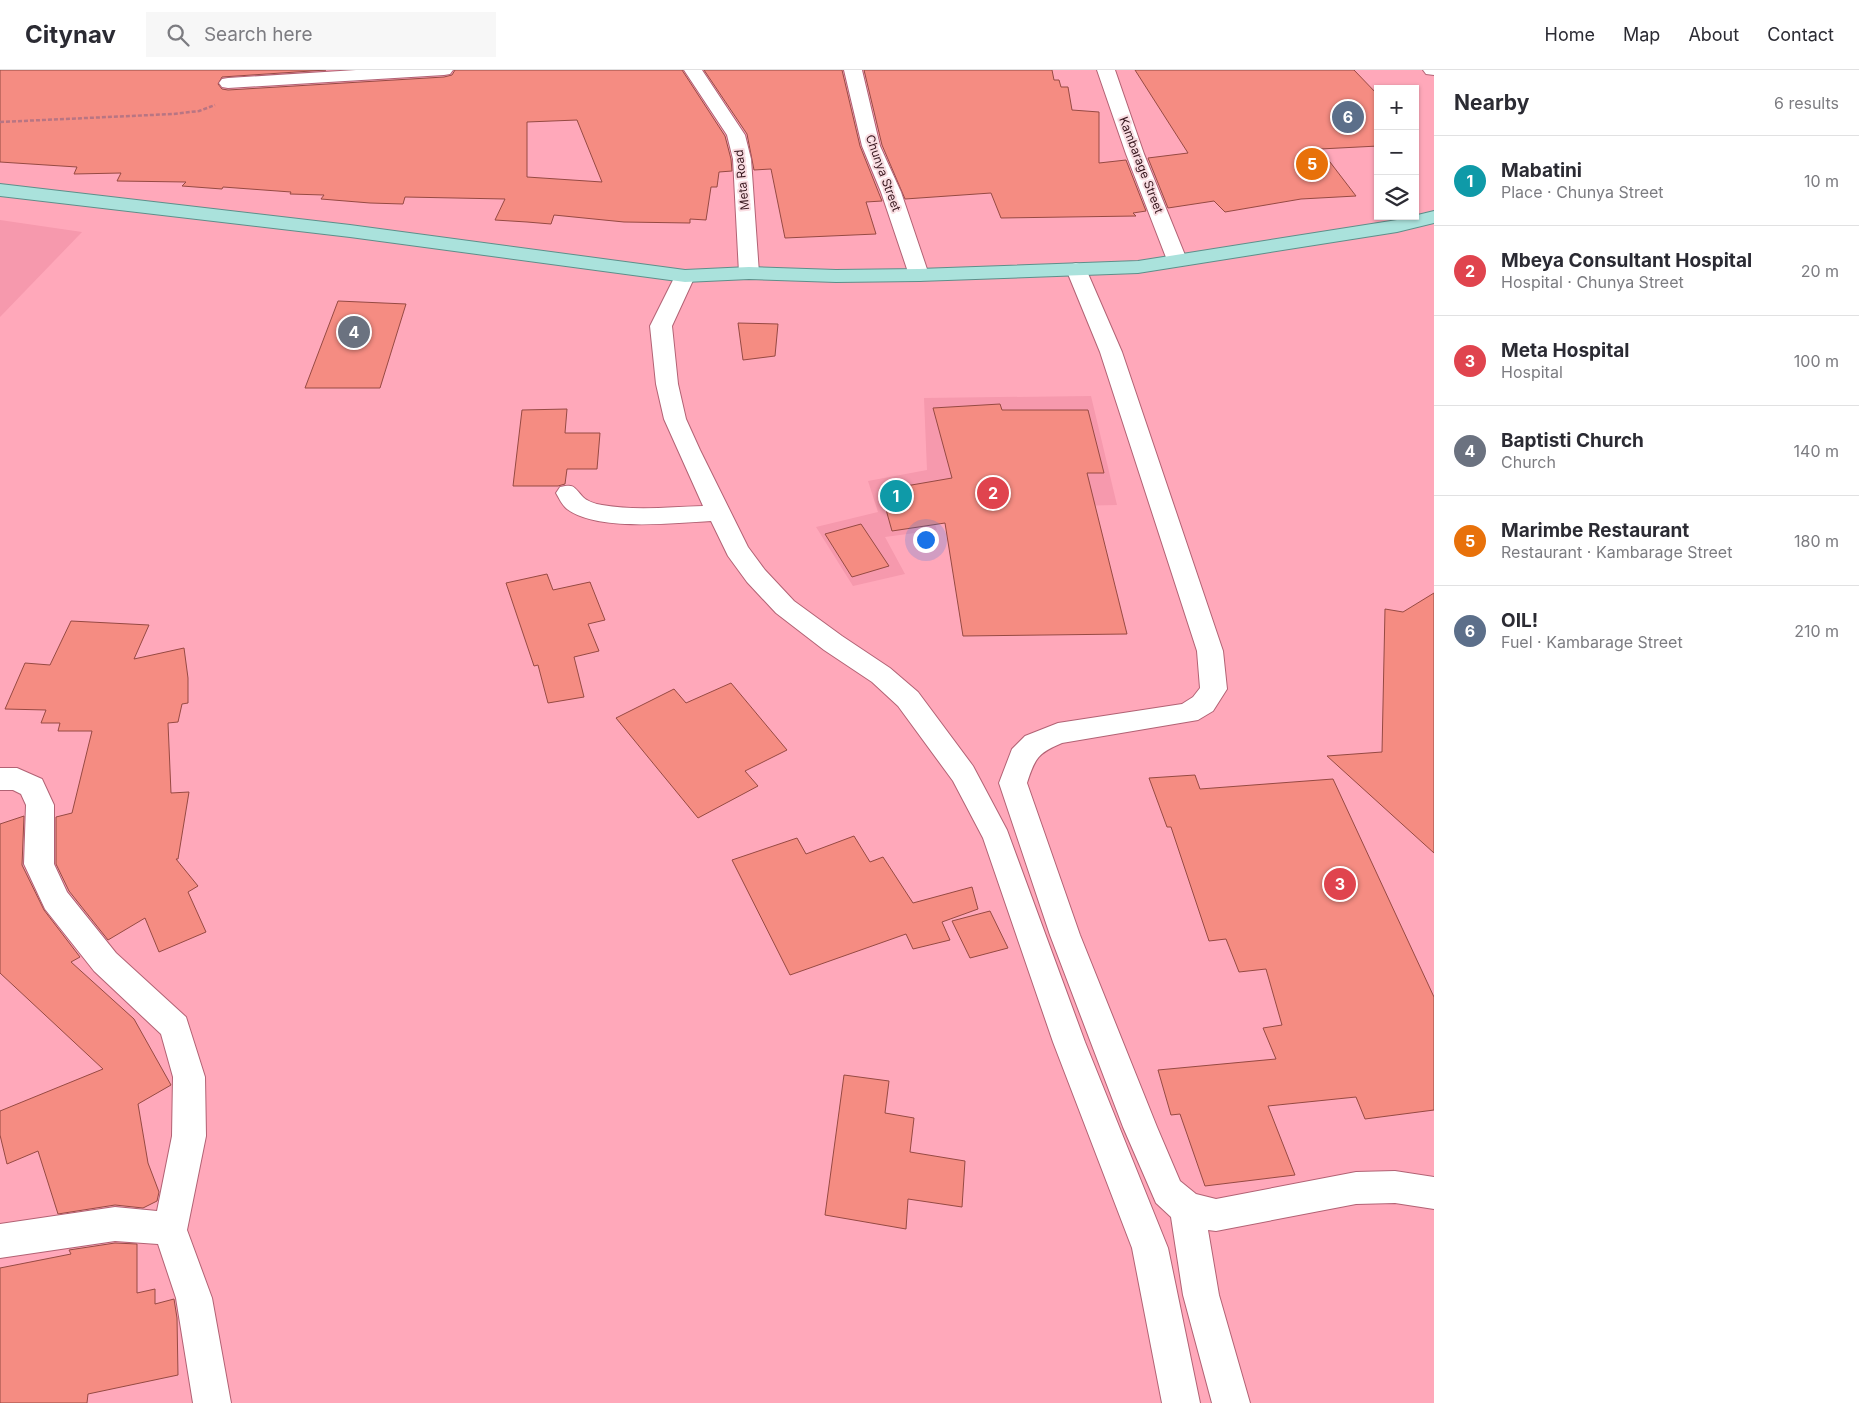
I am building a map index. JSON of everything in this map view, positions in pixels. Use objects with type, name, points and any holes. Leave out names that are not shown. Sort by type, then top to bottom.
[{"type":"main road","points":[[0,190],[350,232],[685,276],[749,273],[836,276],[919,275],[1138,267],[1397,226],[1434,216]]},
{"type":"street","points":[[228,83],[444,70]]},
{"type":"street","name":"Meta Road","points":[[694,70],[736,135],[742,159],[749,273]]},
{"type":"street","name":"Chunya Street","points":[[854,70],[871,146],[891,192],[919,275]]},
{"type":"street","name":"Kambarage Street","points":[[1106,70],[1135,154],[1177,260]]},
{"type":"street","points":[[1076,269],[1111,352],[1210,651],[1214,689],[1203,704],[1188,713],[1058,733],[1035,743],[1022,756],[1013,783],[1065,934],[1140,1126],[1168,1192],[1187,1209],[1216,1215],[1356,1188],[1395,1187],[1434,1193]]},
{"type":"street","points":[[685,276],[661,326],[667,384],[675,419],[717,513],[737,550],[756,576],[785,607],[881,676],[908,699],[963,774],[997,838],[1069,1042],[1150,1248],[1182,1403]]},
{"type":"street","points":[[568,493],[574,503],[600,513],[630,515],[717,513]]},
{"type":"street","points":[[0,778],[16,779],[32,787],[40,805],[39,864],[56,900],[105,962],[175,1027],[189,1077],[189,1136],[170,1230],[194,1298],[212,1403]]},
{"type":"street","points":[[1187,1209],[1201,1295],[1231,1403]]},
{"type":"street","points":[[0,1241],[115,1224],[142,1225],[170,1230]]},
{"type":"path","points":[[0,122],[67,121],[200,112],[216,104],[228,83]]},
{"type":"shaded area","points":[[0,220],[82,232],[0,317]]},
{"type":"shaded area","points":[[1091,396],[1117,505],[930,509],[937,530],[885,537],[905,574],[853,586],[816,527],[878,512],[868,481],[927,470],[924,398]]},
{"type":"building","points":[[0,70],[326,70],[222,77],[218,84],[222,89],[228,90],[444,77],[452,75],[455,70],[682,70],[725,136],[732,171],[719,172],[717,187],[711,187],[706,220],[690,219],[690,223],[624,222],[554,215],[551,224],[495,220],[505,199],[405,197],[403,204],[370,203],[321,199],[324,195],[290,194],[291,192],[182,186],[186,182],[117,181],[121,173],[74,174],[77,167],[0,162]],"holes":[[[577,120],[602,182],[527,177],[527,122]]]},
{"type":"building","points":[[704,70],[842,70],[860,146],[882,201],[866,202],[876,234],[785,238],[771,169],[754,170],[747,134]]},
{"type":"building","points":[[864,70],[1052,70],[1054,80],[1059,80],[1061,87],[1068,87],[1072,110],[1099,112],[1099,163],[1126,160],[1146,211],[1133,213],[1136,216],[1001,218],[991,193],[905,199],[882,145]]},
{"type":"building","points":[[1135,70],[1354,70],[1374,91],[1374,146],[1320,149],[1356,196],[1301,199],[1225,212],[1214,201],[1168,208],[1148,158],[1188,153]]},
{"type":"building","points":[[338,301],[406,304],[380,388],[305,388]]},
{"type":"building","points":[[738,323],[778,324],[775,356],[743,360]]},
{"type":"building","points":[[1000,404],[1002,410],[1088,410],[1104,473],[1087,473],[1127,634],[963,636],[945,523],[892,531],[880,488],[900,487],[952,478],[933,408]]},
{"type":"building","points":[[567,409],[565,433],[600,433],[597,469],[567,469],[565,484],[558,486],[513,486],[522,410]]},
{"type":"building","points":[[861,524],[889,566],[852,577],[825,534]]},
{"type":"building","points":[[547,574],[553,590],[590,582],[605,620],[588,624],[599,651],[574,657],[584,697],[548,703],[538,665],[534,666],[506,583]]},
{"type":"building","points":[[1434,593],[1434,853],[1327,756],[1382,752],[1385,609],[1403,612]]},
{"type":"building","points":[[71,621],[149,625],[134,659],[184,648],[188,678],[188,703],[182,704],[178,722],[168,723],[171,793],[189,792],[178,859],[176,859],[198,886],[188,892],[206,932],[159,952],[145,918],[108,940],[69,891],[56,864],[56,817],[72,813],[92,731],[58,731],[60,723],[41,723],[46,710],[5,709],[25,663],[50,665]]},
{"type":"building","points":[[731,683],[787,750],[745,771],[758,786],[698,818],[616,718],[674,689],[686,703]]},
{"type":"building","points":[[1195,775],[1200,789],[1333,779],[1434,997],[1434,1110],[1365,1119],[1356,1097],[1268,1106],[1295,1175],[1205,1186],[1180,1114],[1171,1115],[1158,1070],[1276,1059],[1263,1028],[1282,1025],[1266,969],[1239,972],[1226,939],[1209,941],[1171,827],[1167,827],[1149,778]]},
{"type":"building","points":[[24,816],[22,865],[44,910],[80,957],[71,962],[134,1019],[171,1085],[138,1104],[148,1163],[159,1192],[157,1201],[143,1208],[115,1205],[58,1214],[38,1151],[7,1164],[0,1135],[0,1111],[103,1069],[0,973],[0,824]]},
{"type":"building","points":[[854,836],[870,862],[883,857],[913,903],[972,887],[978,909],[942,922],[950,940],[913,949],[906,934],[790,975],[732,860],[797,838],[806,854]]},
{"type":"building","points":[[990,911],[1008,948],[970,958],[952,921]]},
{"type":"building","points":[[844,1075],[889,1081],[885,1113],[914,1118],[910,1152],[965,1161],[962,1207],[908,1199],[906,1229],[825,1215]]},
{"type":"building","points":[[115,1243],[137,1244],[137,1293],[155,1289],[155,1304],[174,1299],[177,1318],[178,1375],[88,1394],[87,1403],[0,1403],[0,1268],[71,1254],[69,1250]]},
{"type":"place","name":"OIL!","points":[[1348,117]]},
{"type":"place","name":"Marimbe Restaurant","points":[[1312,164]]},
{"type":"place","name":"Baptisti Church","points":[[354,332]]},
{"type":"place","name":"Mbeya Consultant Hospital","points":[[993,493]]},
{"type":"place","name":"Mabatini","points":[[896,496]]},
{"type":"place","name":"Meta Hospital","points":[[1340,884]]}]
